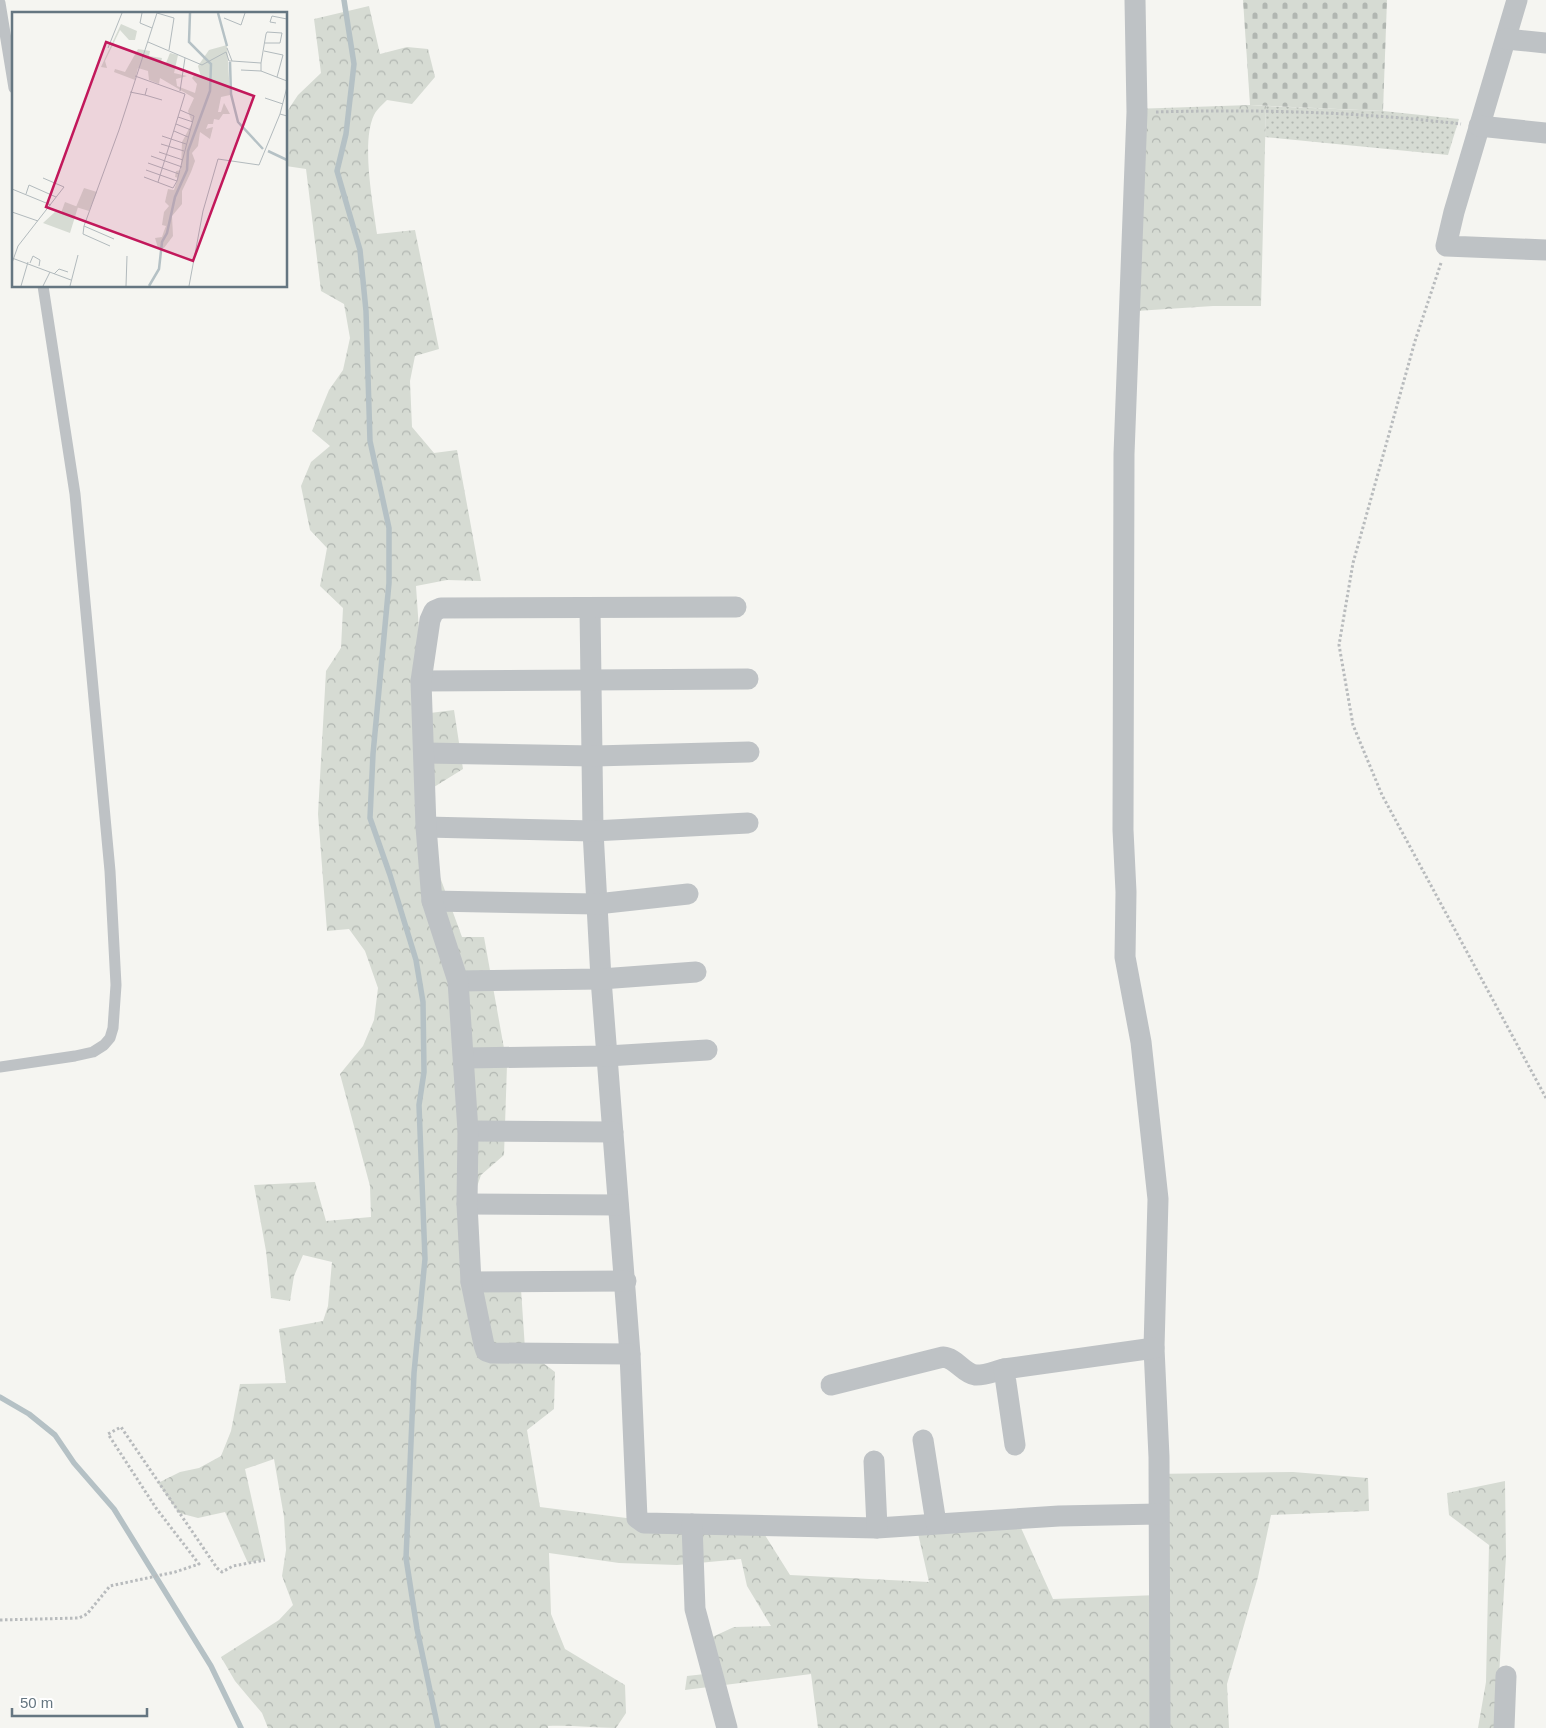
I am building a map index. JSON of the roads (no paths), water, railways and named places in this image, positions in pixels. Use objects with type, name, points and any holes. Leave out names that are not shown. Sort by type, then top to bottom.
[{"type":"street","points":[[1135,0],[1137,112],[1124,454],[1123,830],[1126,892],[1125,957],[1141,1042],[1158,1199],[1154,1348],[1159,1457],[1160,1728]]},
{"type":"street","points":[[1517,0],[1479,126],[1446,246],[1546,250]]},
{"type":"street","points":[[1506,39],[1546,42]]},
{"type":"street","points":[[1479,126],[1546,133]]},
{"type":"street","points":[[630,1354],[489,1353],[484,1345],[471,1282],[467,1204],[468,1131],[458,980],[432,901],[426,827],[421,681],[430,620],[437,610],[736,607]]},
{"type":"street","points":[[590,608],[594,756],[593,831],[601,979],[618,1205],[626,1281],[635,1515],[644,1522],[878,1528],[1059,1516],[1158,1514]]},
{"type":"street","points":[[421,681],[592,681],[748,678]]},
{"type":"street","points":[[424,753],[594,756],[749,752]]},
{"type":"street","points":[[426,827],[593,831],[748,823]]},
{"type":"street","points":[[432,901],[597,904],[688,894]]},
{"type":"street","points":[[458,980],[601,979],[696,972]]},
{"type":"street","points":[[464,1058],[608,1056],[707,1050]]},
{"type":"street","points":[[468,1131],[613,1132]]},
{"type":"street","points":[[467,1204],[618,1205]]},
{"type":"street","points":[[471,1282],[626,1281]]},
{"type":"street","points":[[831,1386],[943,1357],[952,1359],[969,1373],[977,1375],[1004,1369],[1154,1348]]},
{"type":"street","points":[[1004,1369],[1014,1445]]},
{"type":"street","points":[[923,1440],[936,1523]]},
{"type":"street","points":[[874,1461],[878,1528]]},
{"type":"street","points":[[692,1524],[695,1609],[728,1728]]},
{"type":"street","points":[[1504,1728],[1506,1676]]},
{"type":"lane","points":[[0,3],[12,76]]},
{"type":"lane","points":[[0,1067],[93,1052],[104,1045],[110,1038],[114,1028],[116,985],[110,871],[76,503],[43,288]]},
{"type":"waterway","points":[[344,0],[354,64],[346,134],[337,171],[360,250],[366,311],[370,441],[389,528],[389,583],[373,754],[370,818],[416,960],[423,1002],[424,1072],[419,1105],[425,1259],[414,1373],[406,1558],[417,1629],[438,1728]]},
{"type":"waterway","points":[[0,1397],[29,1414],[55,1435],[74,1463],[114,1509],[211,1666],[241,1728]]}]
